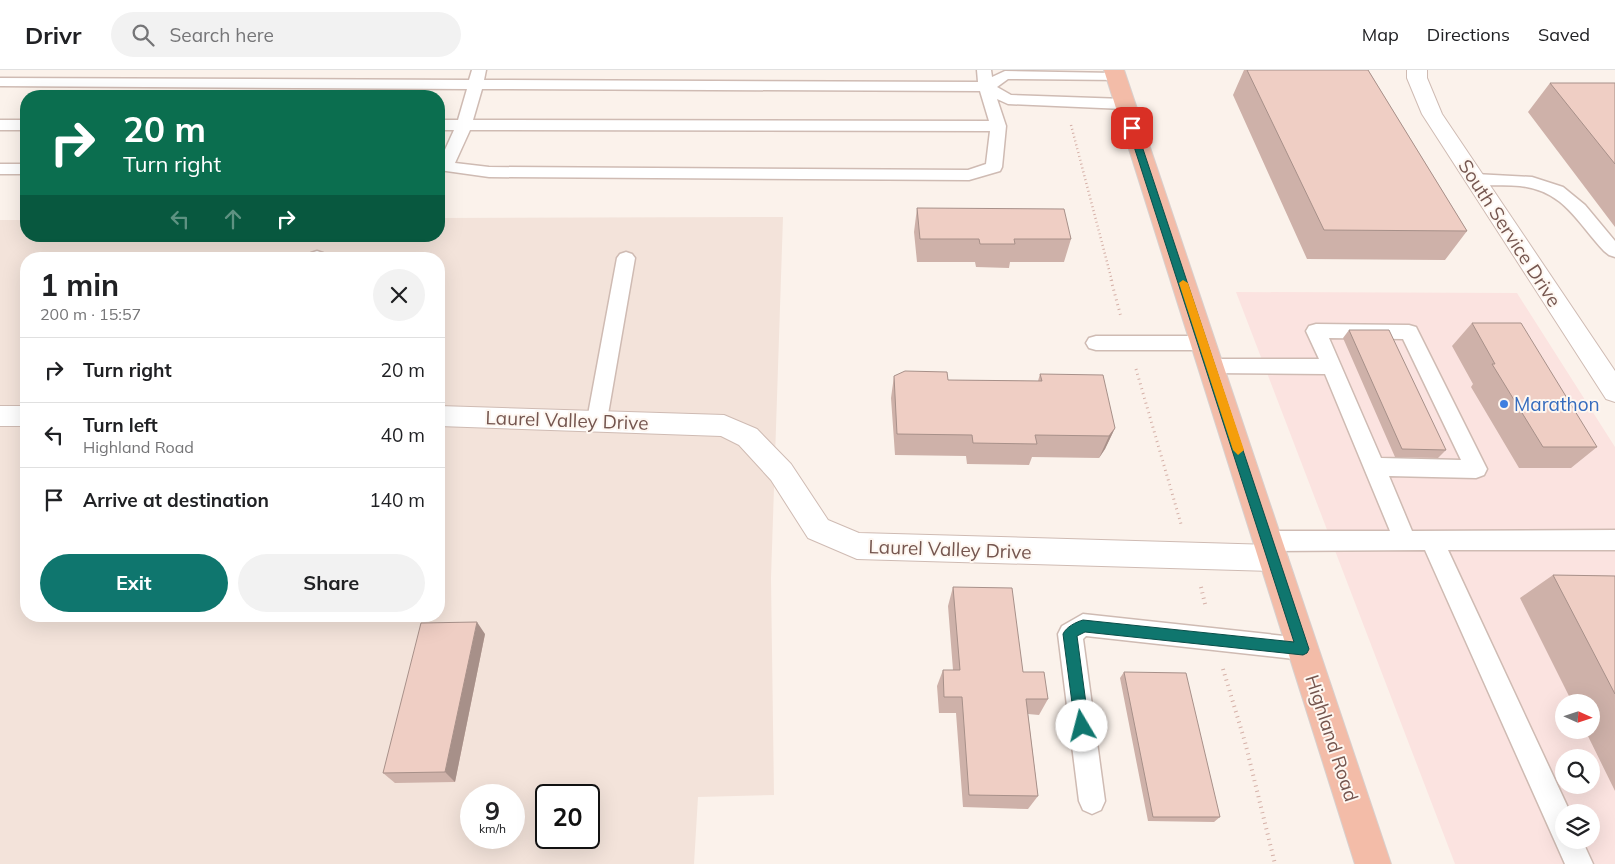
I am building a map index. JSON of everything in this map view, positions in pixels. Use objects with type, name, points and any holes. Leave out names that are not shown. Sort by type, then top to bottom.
[{"type":"highway","name":"Highland Road","points":[[1115,74],[1373,864]]},
{"type":"street","name":"South Service Drive","points":[[1417,70],[1417,78],[1432,114],[1615,392]]},
{"type":"street","points":[[0,416],[20,416]]},
{"type":"street","name":"Laurel Valley Drive","points":[[445,416],[597,420],[724,426],[748,438],[781,472],[818,529],[858,546],[1084,554],[1271,550]]},
{"type":"lane","points":[[917,70],[919,87]]},
{"type":"lane","points":[[445,167],[490,172],[969,175],[994,167],[998,126],[986,87],[984,70]]},
{"type":"lane","points":[[986,87],[1005,75],[1115,74]]},
{"type":"lane","points":[[0,82],[242,76],[477,77],[986,87],[1008,99],[1124,104]]},
{"type":"lane","points":[[233,90],[242,76]]},
{"type":"lane","points":[[445,161],[464,125],[477,77]]},
{"type":"lane","points":[[0,125],[20,125]]},
{"type":"lane","points":[[445,125],[998,126]]},
{"type":"lane","points":[[0,169],[20,169]]},
{"type":"lane","points":[[1475,179],[1517,179],[1538,182],[1561,192],[1578,208],[1606,243],[1615,250]]},
{"type":"lane","points":[[597,420],[626,258]]},
{"type":"lane","points":[[1375,467],[1476,469],[1409,332],[1316,331],[1406,542]]},
{"type":"lane","points":[[1096,343],[1128,343],[1207,354],[1332,367]]},
{"type":"lane","points":[[1271,550],[1406,542],[1615,540]]},
{"type":"lane","points":[[1433,542],[1555,810]]},
{"type":"lane","points":[[1092,801],[1070,634],[1083,626],[1303,649]]},
{"type":"lane","points":[[1572,849],[1579,864]]},
{"type":"path","points":[[1064,102],[1128,343],[1183,529]]},
{"type":"path","points":[[1199,580],[1245,742],[1275,864]]},
{"type":"shaded area","points":[[783,217],[771,578],[774,795],[698,797],[694,864],[0,864],[0,220],[20,220],[20,242],[445,242],[445,218]]},
{"type":"shaded area","points":[[1236,292],[1517,293],[1615,447],[1615,864],[1455,864]]},
{"type":"building","points":[[1247,70],[1368,70],[1467,231],[1324,230]]},
{"type":"building","points":[[1550,83],[1615,83],[1615,164]]},
{"type":"building","points":[[917,208],[1064,209],[1071,239],[1014,239],[1015,244],[980,244],[979,239],[920,239]]},
{"type":"building","points":[[1472,323],[1521,323],[1597,447],[1543,447],[1492,364],[1495,364]]},
{"type":"building","points":[[1349,330],[1389,330],[1446,450],[1402,449]]},
{"type":"building","points":[[905,371],[947,372],[948,380],[1042,381],[1040,374],[1103,375],[1115,428],[1109,436],[1035,435],[1037,444],[973,443],[972,435],[897,434],[894,376]]},
{"type":"building","points":[[1553,575],[1615,576],[1615,694]]},
{"type":"building","points":[[953,587],[1012,588],[1023,672],[1044,672],[1048,699],[1026,699],[1038,796],[969,795],[962,697],[944,697],[943,670],[960,670]]},
{"type":"building","points":[[477,622],[445,772],[383,773],[421,623]]},
{"type":"building","points":[[1124,672],[1186,673],[1220,817],[1153,817]]},
{"type":"slow traffic","points":[[1183,283],[1238,450]]},
{"type":"place","name":"Marathon","points":[[1504,404]]},
{"type":"route","points":[[1082,726],[1070,634],[1083,626],[1303,649],[1132,128]]}]
